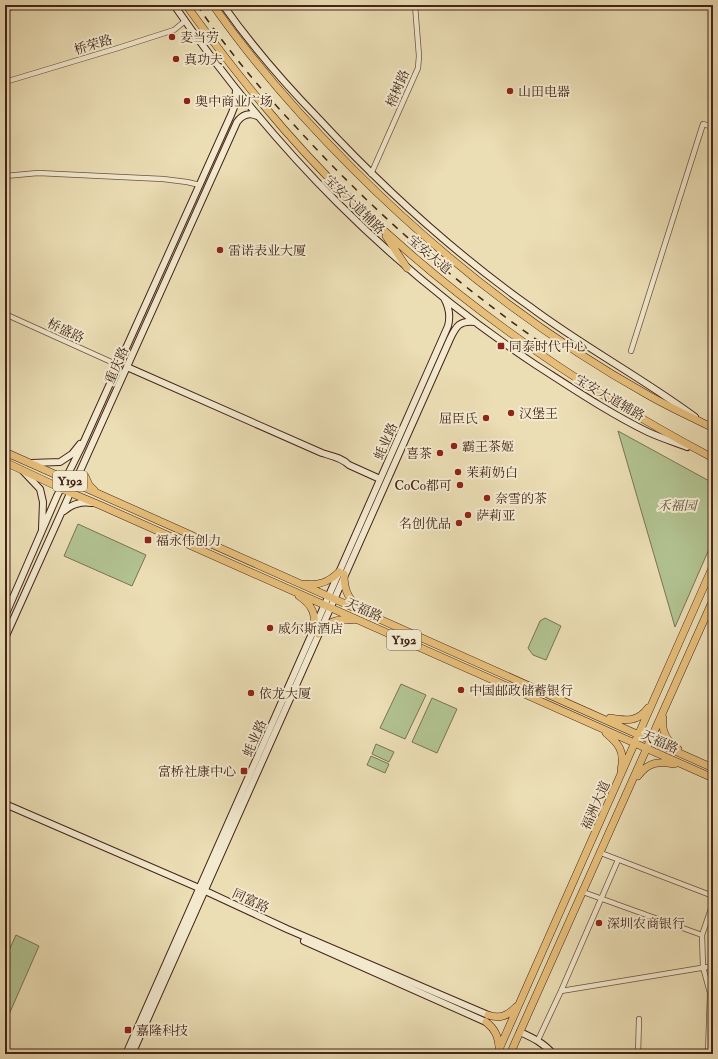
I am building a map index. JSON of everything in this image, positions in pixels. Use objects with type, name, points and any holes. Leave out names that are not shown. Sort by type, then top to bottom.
[{"type":"main road","name":"宝安大道辅路","points":[[174,5],[236,90],[290,154],[338,204],[407,268],[475,322],[557,378],[646,431],[711,457]]},
{"type":"main road","name":"宝安大道","points":[[186,5],[231,66],[314,163],[382,229],[455,291],[517,338],[658,428],[711,457]]},
{"type":"main road","name":"宝安大道","points":[[213,5],[270,81],[370,186],[413,227],[501,298],[554,337],[649,396],[713,427]]},
{"type":"main road","points":[[223,5],[252,44],[286,85],[371,174],[406,206],[450,244],[528,306],[586,346],[666,396],[702,422]]},
{"type":"main road","name":"重庆路","points":[[5,616],[61,488],[118,366],[233,111],[236,90]]},
{"type":"main road","name":"重庆路","points":[[5,638],[239,119],[247,114],[257,116]]},
{"type":"main road","points":[[215,150],[223,154]]},
{"type":"main road","points":[[382,229],[407,268]]},
{"type":"main road","name":"蚝业路","points":[[342,573],[380,479],[448,326],[450,314],[444,298]]},
{"type":"main road","name":"蚝业路","points":[[126,1054],[201,891],[327,606],[454,331],[457,326],[464,322],[475,322]]},
{"type":"main road","points":[[127,367],[322,453],[335,457],[380,479]]},
{"type":"main road","points":[[29,463],[60,462],[72,454],[86,436]]},
{"type":"main road","name":"天福路","points":[[5,452],[713,768]]},
{"type":"main road","points":[[88,455],[84,470],[85,476],[89,485],[98,494]]},
{"type":"main road","name":"天福路","points":[[5,462],[71,493],[288,588],[713,778]]},
{"type":"main road","points":[[22,470],[40,489],[43,502],[42,531]]},
{"type":"main road","name":"Y192","points":[[60,515],[71,505],[84,502],[96,503]]},
{"type":"main road","name":"福洲大道","points":[[498,1051],[713,566]]},
{"type":"main road","points":[[291,580],[307,584],[320,584],[342,573],[346,591],[351,601],[369,614]]},
{"type":"main road","points":[[288,588],[304,600],[312,609],[316,633]]},
{"type":"main road","name":"福洲大道","points":[[510,1054],[713,600]]},
{"type":"main road","points":[[316,633],[328,623],[336,620],[344,619],[364,622]]},
{"type":"main road","points":[[600,717],[625,720],[637,718],[645,712],[654,699]]},
{"type":"main road","points":[[667,703],[662,727],[664,734],[676,748],[692,758]]},
{"type":"main road","points":[[599,727],[618,744],[621,750],[623,758],[618,783]]},
{"type":"main road","points":[[629,789],[641,772],[653,763],[661,762],[687,766]]},
{"type":"main road","name":"同富路","points":[[5,804],[487,1019]]},
{"type":"main road","name":"同富路","points":[[5,807],[201,891]]},
{"type":"main road","name":"蚝业路","points":[[132,1054],[201,891]]},
{"type":"main road","points":[[498,1051],[498,1037],[487,1019],[507,1015],[519,1004]]},
{"type":"main road","points":[[520,1032],[538,1040],[553,1054]]},
{"type":"street","points":[[5,9],[19,5]]},
{"type":"street","name":"榕树路","points":[[371,174],[418,68],[419,56],[415,5]]},
{"type":"street","name":"桥荣路","points":[[5,82],[174,30],[185,22]]},
{"type":"street","points":[[631,351],[703,124],[713,127]]},
{"type":"street","points":[[5,176],[38,173],[164,179],[200,185]]},
{"type":"street","name":"桥盛路","points":[[5,314],[118,366]]},
{"type":"street","points":[[600,853],[713,896]]},
{"type":"street","points":[[538,1040],[618,860]]},
{"type":"street","points":[[583,892],[702,935]]},
{"type":"street","points":[[708,1054],[711,1036],[710,993],[703,967],[702,935],[713,903]]},
{"type":"street","points":[[561,991],[713,966]]},
{"type":"street","points":[[638,1054],[639,1019]]},
{"type":"green space","name":"禾福园","points":[[618,431],[713,483],[713,540],[675,627]]},
{"type":"green space","points":[[78,524],[146,555],[132,586],[64,556]]},
{"type":"green space","points":[[545,618],[561,626],[546,660],[533,655],[528,648],[540,621]]},
{"type":"green space","points":[[401,684],[426,695],[405,739],[380,728]]},
{"type":"green space","points":[[432,698],[457,709],[437,753],[412,742]]},
{"type":"green space","points":[[376,744],[394,752],[389,762],[372,754]]},
{"type":"green space","points":[[371,756],[389,764],[385,773],[367,765]]},
{"type":"green space","points":[[16,935],[39,946],[7,1019],[5,1018],[5,959]]},
{"type":"railway","points":[[197,5],[220,37],[257,83],[283,113],[355,188],[417,246],[449,273],[516,325],[550,349]]},
{"type":"place","name":"麦当劳","points":[[172,37]]},
{"type":"place","name":"真功夫","points":[[176,59]]},
{"type":"place","name":"山田电器","points":[[510,91]]},
{"type":"place","name":"奥中商业广场","points":[[187,101]]},
{"type":"place","name":"雷诺表业大厦","points":[[220,250]]},
{"type":"place","name":"同泰时代中心","points":[[501,346]]},
{"type":"place","name":"汉堡王","points":[[511,413]]},
{"type":"place","name":"屈臣氏","points":[[486,418]]},
{"type":"place","name":"霸王茶姬","points":[[454,446]]},
{"type":"place","name":"喜茶","points":[[440,453]]},
{"type":"place","name":"茉莉奶白","points":[[458,472]]},
{"type":"place","name":"CoCo都可","points":[[460,485]]},
{"type":"place","name":"奈雪的茶","points":[[487,498]]},
{"type":"place","name":"萨莉亚","points":[[468,515]]},
{"type":"place","name":"名创优品","points":[[459,523]]},
{"type":"place","name":"福永伟创力","points":[[148,540]]},
{"type":"place","name":"威尔斯酒店","points":[[270,628]]},
{"type":"place","name":"中国邮政储蓄银行","points":[[461,690]]},
{"type":"place","name":"依龙大厦","points":[[251,693]]},
{"type":"place","name":"富桥社康中心","points":[[244,771]]},
{"type":"place","name":"深圳农商银行","points":[[599,923]]},
{"type":"place","name":"嘉隆科技","points":[[128,1030]]}]
